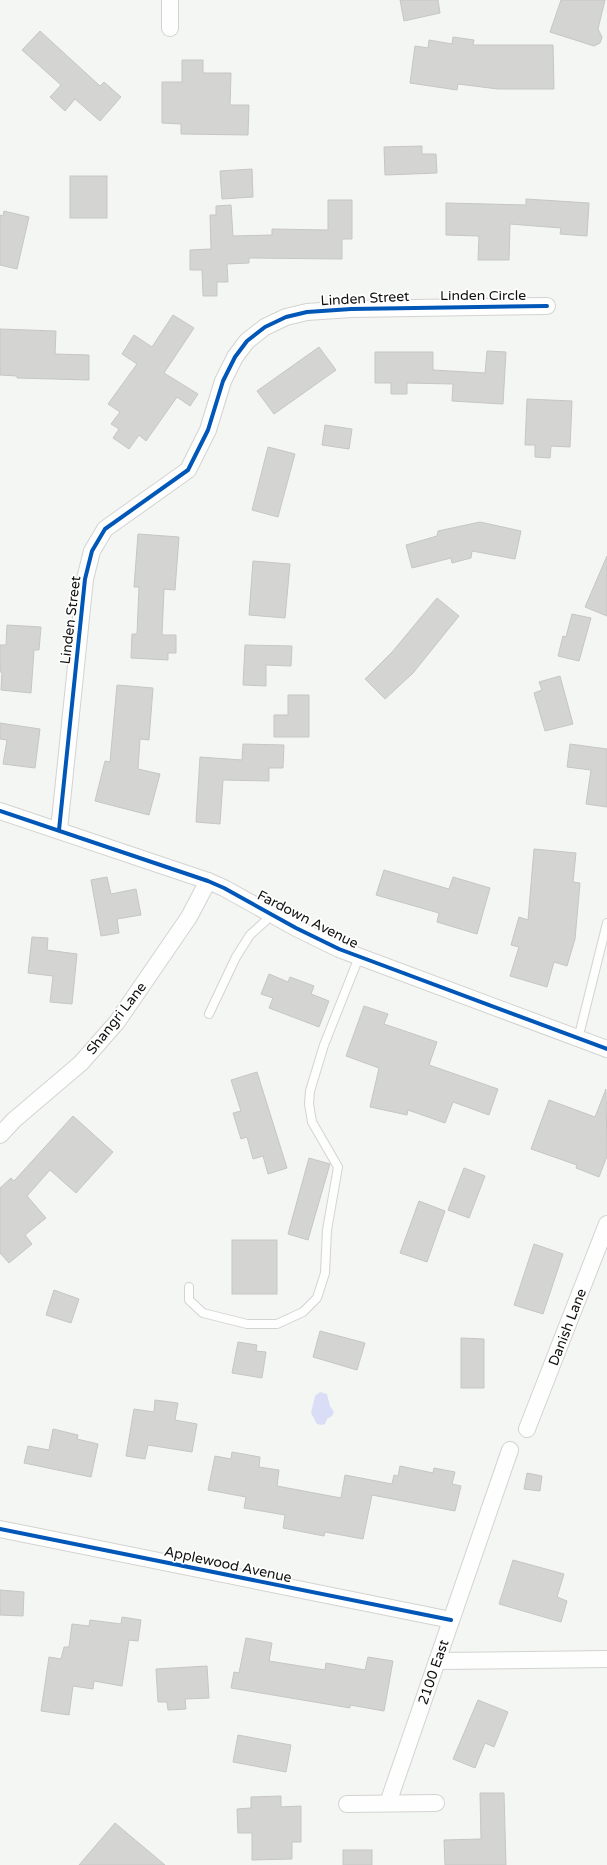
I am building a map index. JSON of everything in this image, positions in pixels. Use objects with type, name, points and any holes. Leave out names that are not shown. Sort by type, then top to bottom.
[{"type":"street","points":[[170,0],[170,28]]},
{"type":"street","name":"Linden Circle","points":[[419,307],[547,306]]},
{"type":"street","name":"Linden Street","points":[[59,830],[85,579],[92,550],[105,529],[188,470],[208,430],[223,381],[235,356],[247,341],[264,326],[286,317],[307,312],[419,307]]},
{"type":"street","name":"Fardown Avenue","points":[[0,810],[208,881],[224,888],[320,940],[359,957],[607,1049]]},
{"type":"street","name":"Shangri Lane","points":[[0,1135],[14,1120],[81,1063],[117,1022],[189,917],[208,881]]},
{"type":"street","name":"Danish Lane","points":[[527,1430],[607,1224]]},
{"type":"street","name":"2100 East","points":[[388,1803],[510,1450]]},
{"type":"street","name":"Applewood Avenue","points":[[0,1529],[451,1620]]},
{"type":"street","points":[[437,1661],[607,1659]]},
{"type":"street","points":[[347,1804],[436,1803]]},
{"type":"lane","points":[[209,1014],[236,957],[250,935],[272,915]]},
{"type":"lane","points":[[578,1039],[607,923]]},
{"type":"lane","points":[[189,1287],[189,1300],[203,1313],[247,1324],[277,1324],[303,1312],[317,1298],[324,1273],[328,1230],[338,1167],[312,1122],[309,1104],[310,1091],[324,1045],[359,957]]},
{"type":"water","points":[[320,1392],[327,1394],[330,1406],[334,1412],[332,1416],[327,1419],[325,1424],[321,1425],[317,1424],[311,1413],[315,1396]]},
{"type":"building","points":[[400,0],[438,0],[440,13],[404,21]]},
{"type":"building","points":[[561,0],[605,0],[598,29],[602,37],[600,43],[594,46],[550,32]]},
{"type":"building","points":[[40,31],[100,86],[104,82],[121,97],[100,121],[75,99],[65,111],[50,97],[61,85],[22,50]]},
{"type":"building","points":[[453,37],[474,40],[473,45],[553,45],[554,89],[498,89],[458,84],[457,90],[410,83],[415,46],[428,48],[429,40],[452,44]]},
{"type":"building","points":[[182,60],[203,60],[203,73],[231,73],[230,105],[249,105],[248,135],[181,134],[181,124],[162,123],[162,82],[182,82]]},
{"type":"building","points":[[422,146],[422,154],[436,154],[437,173],[385,175],[384,147]]},
{"type":"building","points":[[252,169],[253,197],[222,199],[220,171]]},
{"type":"building","points":[[70,176],[107,176],[107,218],[70,218]]},
{"type":"building","points":[[526,199],[589,203],[587,236],[560,234],[561,228],[510,224],[509,260],[478,260],[479,236],[446,235],[446,203],[526,205]]},
{"type":"building","points":[[328,200],[352,200],[352,239],[342,239],[342,259],[249,258],[249,263],[227,264],[228,282],[217,282],[217,296],[203,296],[202,270],[190,270],[190,250],[211,249],[210,215],[216,215],[216,206],[231,205],[233,236],[272,235],[272,229],[328,230]]},
{"type":"building","points":[[4,211],[29,217],[17,269],[0,265],[0,215],[3,216]]},
{"type":"building","points":[[173,315],[194,328],[164,373],[198,394],[190,406],[177,397],[146,441],[139,435],[129,449],[113,438],[119,429],[111,424],[120,412],[108,404],[137,364],[122,354],[134,335],[152,347]]},
{"type":"building","points":[[0,329],[56,331],[55,354],[89,355],[89,380],[17,378],[17,376],[0,375]]},
{"type":"building","points":[[319,347],[336,370],[274,414],[257,391]]},
{"type":"building","points":[[487,351],[506,352],[503,404],[452,401],[453,384],[407,383],[407,394],[391,394],[391,383],[375,383],[375,352],[433,352],[433,370],[485,373]]},
{"type":"building","points":[[527,399],[572,401],[570,447],[551,446],[550,458],[535,457],[535,445],[525,445]]},
{"type":"building","points":[[325,425],[352,429],[349,449],[322,445]]},
{"type":"building","points":[[268,447],[295,454],[278,517],[252,510]]},
{"type":"building","points":[[480,522],[521,531],[515,559],[472,551],[471,558],[452,563],[451,558],[412,568],[406,545],[437,536],[438,531]]},
{"type":"building","points":[[138,534],[179,537],[175,590],[164,589],[162,635],[176,635],[176,653],[168,653],[168,660],[131,658],[132,634],[137,634],[139,587],[134,587]]},
{"type":"building","points":[[607,556],[607,616],[585,607]]},
{"type":"building","points":[[253,561],[290,564],[285,618],[249,615]]},
{"type":"building","points":[[437,598],[459,616],[413,673],[385,699],[365,679],[393,651]]},
{"type":"building","points":[[572,614],[591,618],[579,661],[558,656],[563,636],[566,637]]},
{"type":"building","points":[[7,625],[41,627],[39,650],[34,650],[31,693],[1,690],[2,672],[0,672],[0,645],[6,645]]},
{"type":"building","points":[[245,645],[292,646],[291,666],[266,665],[266,686],[243,685]]},
{"type":"building","points":[[560,676],[573,724],[545,731],[534,693],[542,690],[539,682]]},
{"type":"building","points":[[117,685],[153,688],[149,740],[140,739],[138,769],[160,774],[149,815],[95,801],[105,761],[110,762]]},
{"type":"building","points":[[288,695],[309,695],[309,737],[274,737],[274,715],[288,715]]},
{"type":"building","points":[[0,723],[40,729],[35,768],[3,764],[7,740],[0,739]]},
{"type":"building","points":[[243,744],[284,745],[283,768],[269,768],[269,781],[223,780],[220,824],[196,822],[200,757],[242,760]]},
{"type":"building","points":[[570,744],[607,749],[607,807],[586,804],[591,770],[567,767]]},
{"type":"building","points":[[534,849],[576,853],[573,882],[580,883],[575,939],[567,966],[554,962],[547,987],[510,976],[519,947],[511,945],[519,917],[528,920]]},
{"type":"building","points":[[384,870],[449,889],[453,877],[490,888],[477,934],[437,922],[439,913],[376,895]]},
{"type":"building","points":[[107,877],[111,894],[136,889],[141,915],[117,919],[119,933],[101,936],[91,880]]},
{"type":"building","points":[[32,937],[48,938],[47,950],[77,954],[72,1004],[50,1002],[53,976],[28,973]]},
{"type":"building","points":[[269,974],[288,982],[290,977],[314,986],[311,994],[329,1001],[319,1027],[269,1008],[273,998],[261,994]]},
{"type":"building","points":[[364,1006],[388,1014],[384,1024],[437,1042],[429,1065],[498,1089],[489,1115],[453,1102],[445,1123],[408,1110],[407,1115],[370,1107],[379,1068],[346,1056]]},
{"type":"building","points":[[257,1072],[287,1168],[268,1174],[263,1156],[253,1159],[247,1137],[241,1139],[233,1113],[241,1111],[231,1080]]},
{"type":"building","points":[[606,1089],[607,1156],[599,1177],[576,1168],[577,1165],[531,1149],[549,1100],[595,1117]]},
{"type":"building","points":[[73,1116],[113,1152],[76,1193],[50,1170],[27,1196],[46,1218],[25,1235],[32,1244],[9,1263],[0,1253],[0,1188],[11,1178],[14,1181]]},
{"type":"building","points":[[309,1158],[330,1164],[308,1240],[288,1234]]},
{"type":"building","points":[[464,1168],[485,1176],[469,1218],[448,1210]]},
{"type":"building","points":[[419,1201],[445,1211],[427,1262],[400,1253]]},
{"type":"building","points":[[232,1240],[277,1240],[277,1294],[232,1294]]},
{"type":"building","points":[[534,1244],[563,1254],[543,1314],[514,1305]]},
{"type":"building","points":[[54,1290],[79,1299],[71,1323],[46,1315]]},
{"type":"building","points":[[320,1331],[365,1343],[357,1370],[313,1357]]},
{"type":"building","points":[[461,1338],[484,1339],[484,1388],[461,1388]]},
{"type":"building","points":[[238,1342],[257,1345],[256,1351],[266,1352],[262,1378],[232,1373]]},
{"type":"building","points":[[155,1400],[178,1403],[175,1420],[197,1424],[192,1452],[148,1445],[145,1459],[126,1456],[134,1409],[154,1412]]},
{"type":"building","points":[[53,1429],[78,1435],[77,1439],[98,1444],[91,1477],[24,1463],[28,1446],[49,1450]]},
{"type":"building","points":[[232,1452],[260,1457],[259,1467],[279,1470],[277,1486],[341,1498],[345,1475],[392,1484],[394,1475],[398,1476],[400,1466],[433,1473],[434,1468],[455,1472],[452,1484],[461,1486],[455,1511],[372,1495],[363,1539],[325,1532],[324,1536],[283,1528],[285,1515],[244,1508],[246,1497],[208,1490],[215,1456],[231,1459]]},
{"type":"building","points":[[527,1473],[542,1476],[540,1491],[524,1489]]},
{"type":"building","points":[[513,1560],[564,1574],[557,1597],[567,1601],[561,1622],[499,1604]]},
{"type":"building","points":[[0,1590],[24,1592],[23,1616],[0,1615]]},
{"type":"building","points":[[122,1617],[141,1620],[138,1641],[129,1640],[122,1686],[94,1681],[93,1689],[73,1686],[69,1715],[41,1711],[49,1657],[61,1659],[64,1647],[69,1647],[72,1624],[89,1626],[90,1620],[121,1624]]},
{"type":"building","points":[[246,1638],[272,1643],[269,1661],[325,1670],[326,1663],[365,1670],[368,1657],[393,1661],[384,1711],[350,1705],[350,1708],[231,1688],[234,1672],[239,1673]]},
{"type":"building","points":[[207,1666],[209,1698],[185,1699],[186,1709],[168,1710],[167,1702],[158,1702],[156,1669]]},
{"type":"building","points":[[478,1700],[508,1712],[494,1747],[485,1743],[475,1768],[453,1759]]},
{"type":"building","points":[[238,1735],[291,1745],[286,1772],[233,1762]]},
{"type":"building","points":[[480,1793],[504,1793],[506,1865],[445,1865],[444,1840],[481,1839]]},
{"type":"building","points":[[281,1796],[281,1807],[301,1806],[301,1842],[292,1842],[292,1859],[252,1860],[252,1833],[238,1833],[237,1809],[251,1808],[251,1797]]},
{"type":"building","points":[[115,1823],[165,1865],[79,1865]]},
{"type":"building","points":[[343,1850],[372,1850],[372,1865],[343,1865]]},
{"type":"cycle path","points":[[59,830],[85,579],[92,551],[105,529],[188,470],[208,430],[223,381],[235,357],[247,341],[265,327],[286,317],[307,312],[351,309],[547,306]]},
{"type":"cycle path","points":[[0,811],[208,881],[339,949],[607,1049]]},
{"type":"cycle path","points":[[0,1529],[451,1620]]}]
